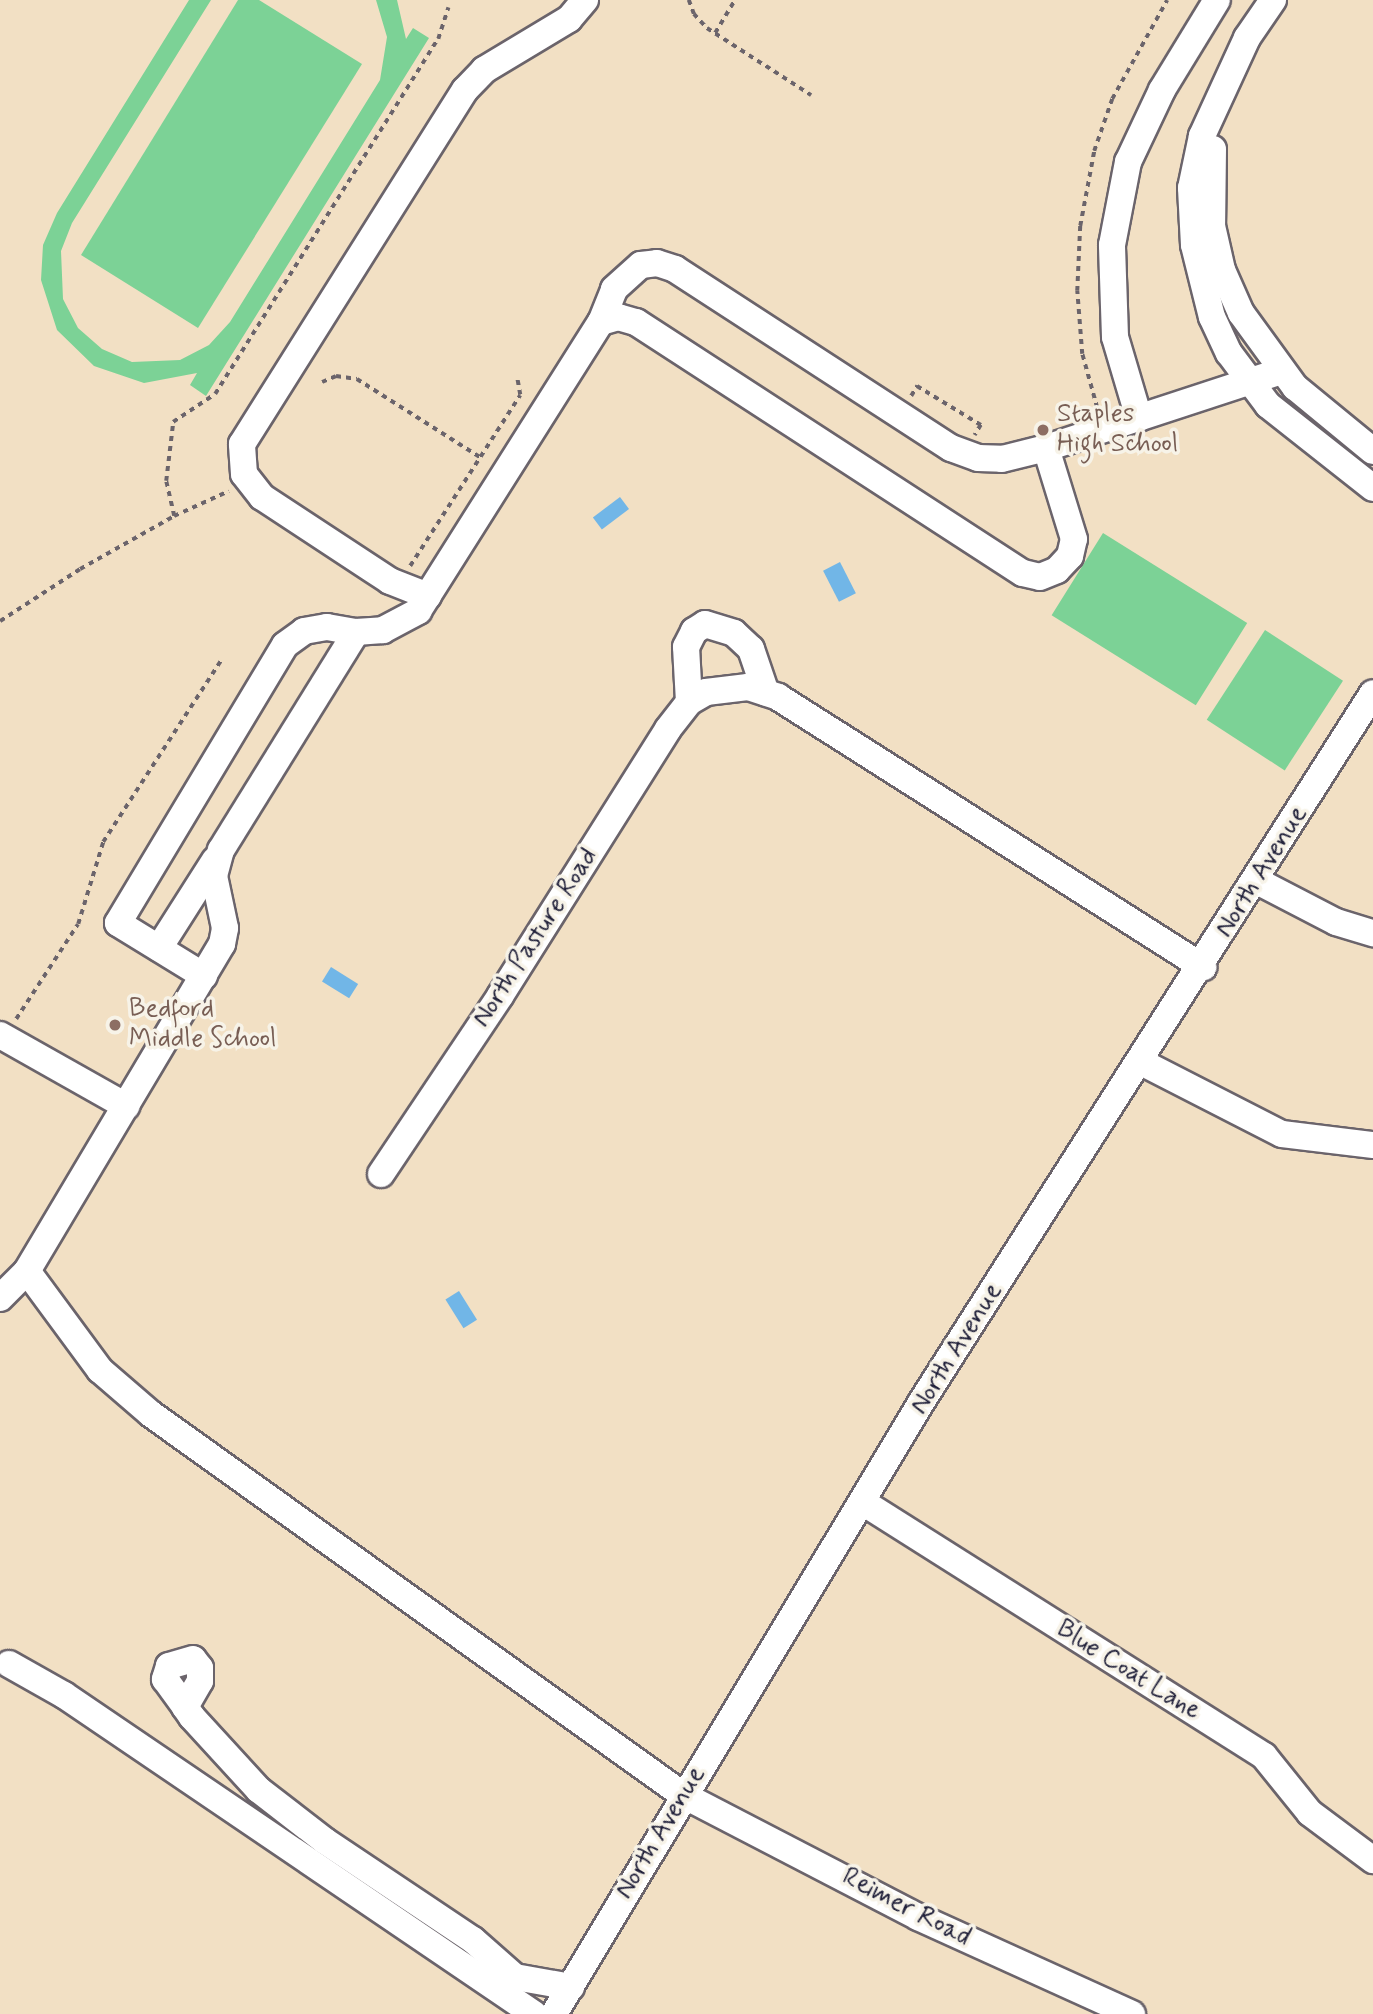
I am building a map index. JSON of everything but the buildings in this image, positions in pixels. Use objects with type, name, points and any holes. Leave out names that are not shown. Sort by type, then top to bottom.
[{"type":"street","points":[[417,592],[310,530],[251,485],[240,461],[242,444],[464,90],[484,70],[569,19],[585,0]]},
{"type":"street","points":[[1139,418],[1115,337],[1112,245],[1126,174],[1162,90],[1217,0]]},
{"type":"street","points":[[1273,0],[1247,38],[1202,136],[1191,188],[1194,245],[1212,317],[1229,353],[1268,405],[1373,488]]},
{"type":"street","points":[[1224,92],[1210,162],[1216,248],[1241,313],[1282,371],[1305,396],[1373,451]]},
{"type":"street","points":[[204,976],[118,923],[285,645],[304,631],[327,627],[356,632],[401,624],[418,611],[417,592],[601,322],[614,289],[645,263],[666,265],[951,448],[992,459],[1046,449],[1282,371]]},
{"type":"street","points":[[601,322],[618,317],[636,322],[1023,573],[1040,576],[1057,570],[1070,556],[1074,539],[1046,449]]},
{"type":"street","points":[[766,693],[751,649],[734,633],[718,624],[705,624],[694,631],[686,647],[689,702],[724,688],[766,693],[1203,967]]},
{"type":"street","points":[[159,948],[356,632]]},
{"type":"street","name":"North Avenue","points":[[554,2014],[683,1795],[864,1503],[922,1401],[1203,967],[1373,693]]},
{"type":"street","name":"North Pasture Road","points":[[381,1174],[689,702]]},
{"type":"street","points":[[0,1298],[27,1271],[222,944],[225,928],[214,876],[221,850]]},
{"type":"street","points":[[1257,881],[1336,922],[1373,933]]},
{"type":"street","points":[[4,1027],[126,1106]]},
{"type":"street","points":[[1141,1062],[1282,1134],[1373,1145]]},
{"type":"street","name":"Reimer Road","points":[[27,1271],[100,1370],[150,1414],[683,1795],[918,1917],[1132,2014]]},
{"type":"street","name":"Blue Coat Lane","points":[[864,1503],[1264,1756],[1310,1813],[1373,1860]]},
{"type":"street","points":[[9,1664],[64,1695],[534,2014]]},
{"type":"street","points":[[185,1707],[259,1790],[326,1841],[414,1897],[515,1978],[570,1987]]},
{"type":"path","points":[[689,0],[694,14],[715,33],[811,95]]},
{"type":"path","points":[[715,33],[735,0]]},
{"type":"path","points":[[1086,414],[1098,410],[1082,354],[1077,291],[1080,226],[1094,151],[1112,99],[1167,0]]},
{"type":"path","points":[[174,516],[166,481],[173,422],[215,394],[438,39],[448,8]]},
{"type":"path","points":[[322,382],[336,376],[357,379],[480,457]]},
{"type":"path","points":[[417,592],[409,569],[520,395],[517,378]]},
{"type":"path","points":[[908,399],[917,386],[981,425],[974,437],[985,443]]},
{"type":"path","points":[[0,621],[174,516],[251,485]]},
{"type":"path","points":[[4,1027],[15,1020],[78,924],[103,842],[222,659]]},
{"type":"green space","points":[[189,0],[211,0],[72,223],[61,251],[63,299],[78,328],[102,349],[132,362],[180,360],[209,345],[230,322],[380,80],[387,37],[376,0],[397,0],[406,39],[413,28],[429,38],[206,396],[190,385],[197,373],[144,383],[94,366],[57,330],[41,280],[43,245],[57,213]]},
{"type":"green space","points":[[238,0],[259,0],[362,64],[198,328],[81,255]]},
{"type":"green space","points":[[1103,533],[1247,623],[1196,705],[1052,615]]},
{"type":"green space","points":[[1265,630],[1343,681],[1285,770],[1207,720]]},
{"type":"water","points":[[620,497],[629,509],[602,529],[593,517]]},
{"type":"water","points":[[840,562],[856,593],[839,602],[823,571]]},
{"type":"water","points":[[331,967],[358,984],[349,998],[322,981]]},
{"type":"water","points":[[459,1291],[477,1320],[463,1328],[445,1299]]},
{"type":"place","name":"Staples High School","points":[[1043,430]]},
{"type":"place","name":"Bedford Middle School","points":[[115,1025]]}]
